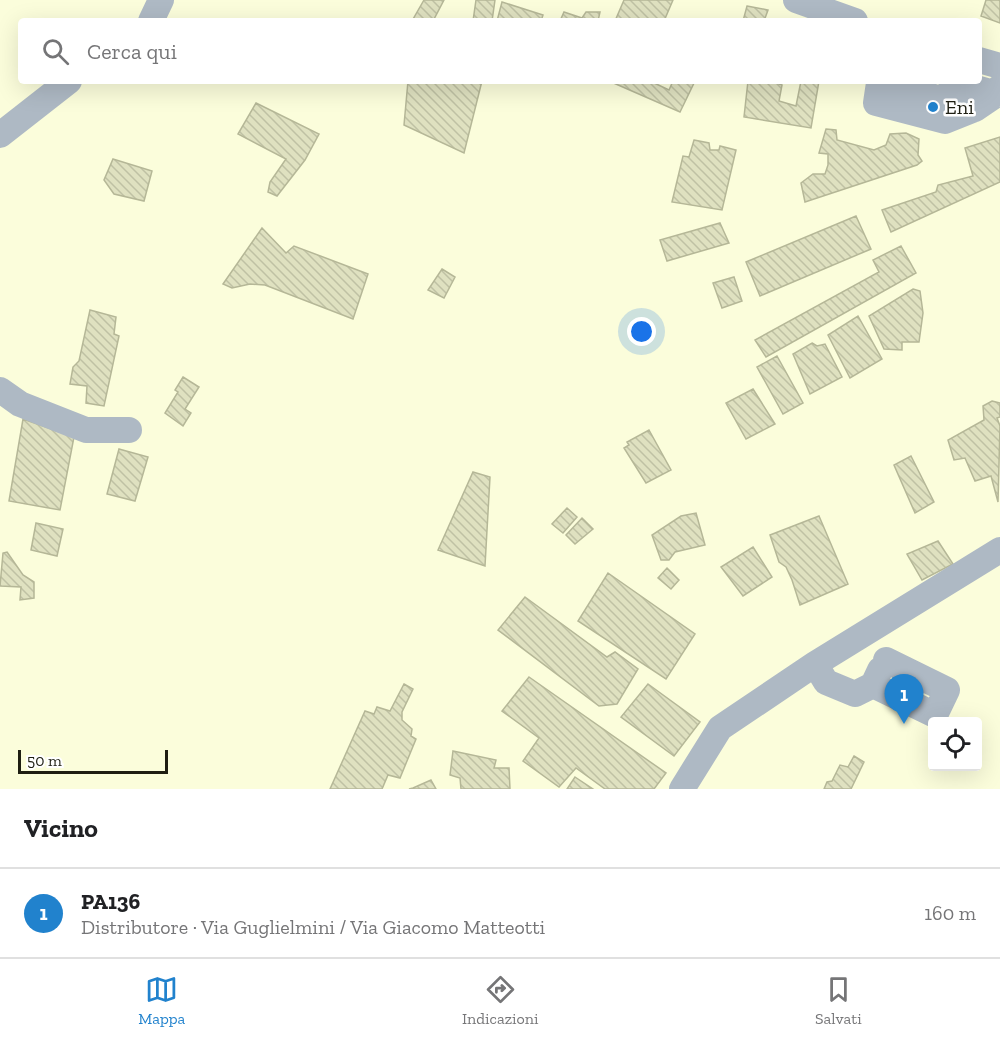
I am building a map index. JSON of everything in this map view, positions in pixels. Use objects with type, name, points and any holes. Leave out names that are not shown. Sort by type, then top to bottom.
[{"type":"street","points":[[152,18],[161,0]]},
{"type":"street","points":[[796,0],[847,18]]},
{"type":"street","points":[[982,61],[1000,66]]},
{"type":"street","points":[[0,135],[65,84]]},
{"type":"street","points":[[886,84],[975,109],[999,91]]},
{"type":"street","points":[[965,84],[999,91]]},
{"type":"street","points":[[0,390],[20,404],[86,430],[129,430]]},
{"type":"street","points":[[682,789],[720,728],[815,664],[1000,550]]},
{"type":"street","points":[[868,631],[885,660],[947,690],[935,715],[873,685]]},
{"type":"street","points":[[815,664],[826,682],[855,694],[873,685],[885,660]]},
{"type":"building","points":[[424,0],[444,0],[435,18],[414,18]]},
{"type":"building","points":[[476,0],[495,0],[492,18],[473,18]]},
{"type":"building","points":[[624,0],[673,0],[665,18],[616,18]]},
{"type":"building","points":[[986,0],[1000,0],[1000,23],[981,16]]},
{"type":"building","points":[[502,2],[543,15],[542,18],[498,18]]},
{"type":"building","points":[[747,6],[768,10],[765,18],[744,18]]},
{"type":"building","points":[[564,12],[582,18],[561,18]]},
{"type":"building","points":[[586,12],[600,12],[599,18],[582,18]]},
{"type":"building","points":[[408,84],[481,84],[464,153],[404,125]]},
{"type":"building","points":[[616,84],[656,84],[669,90],[672,84],[694,84],[680,112]]},
{"type":"building","points":[[748,84],[782,85],[779,101],[796,106],[800,84],[818,84],[811,128],[744,117]]},
{"type":"building","points":[[256,103],[319,134],[305,160],[277,196],[268,192],[270,182],[286,159],[238,134]]},
{"type":"building","points":[[826,129],[836,130],[837,140],[874,150],[886,145],[890,134],[906,133],[919,139],[918,155],[922,161],[917,165],[805,202],[801,183],[813,174],[825,174],[828,165],[828,154],[819,153]]},
{"type":"building","points":[[1000,137],[1000,182],[891,232],[882,210],[936,192],[938,185],[973,176],[965,148]]},
{"type":"building","points":[[694,140],[709,143],[710,150],[719,150],[720,146],[736,150],[722,210],[672,202],[683,156],[689,157]]},
{"type":"building","points":[[113,159],[152,171],[144,201],[114,194],[104,180]]},
{"type":"building","points":[[856,216],[871,249],[760,296],[746,262]]},
{"type":"building","points":[[720,223],[729,243],[667,261],[660,240]]},
{"type":"building","points":[[262,228],[286,253],[294,246],[368,274],[353,319],[265,285],[250,284],[232,288],[223,284]]},
{"type":"building","points":[[901,246],[916,273],[766,357],[755,340],[879,272],[873,260]]},
{"type":"building","points":[[442,269],[455,277],[444,298],[428,290]]},
{"type":"building","points":[[734,277],[742,301],[722,308],[713,283]]},
{"type":"building","points":[[913,289],[920,291],[923,313],[919,342],[902,342],[902,350],[884,349],[869,316]]},
{"type":"building","points":[[90,310],[116,317],[114,334],[119,336],[104,406],[86,403],[87,386],[70,384],[73,367],[79,361]]},
{"type":"building","points":[[858,316],[882,359],[850,378],[828,335]]},
{"type":"building","points":[[812,343],[817,346],[825,344],[842,377],[810,394],[793,354]]},
{"type":"building","points":[[777,356],[803,403],[783,414],[757,367]]},
{"type":"building","points":[[183,377],[199,387],[185,409],[191,413],[183,426],[165,413],[178,392],[175,390]]},
{"type":"building","points":[[753,389],[775,424],[746,439],[726,403]]},
{"type":"building","points":[[992,401],[1000,403],[1000,417],[997,418],[1000,426],[998,502],[991,476],[975,481],[965,458],[954,460],[948,440],[984,420],[983,406]]},
{"type":"building","points":[[23,419],[74,437],[60,510],[9,501]]},
{"type":"building","points":[[649,430],[671,470],[646,483],[624,448],[629,445],[627,442]]},
{"type":"building","points":[[119,449],[148,457],[135,501],[107,494]]},
{"type":"building","points":[[911,456],[934,502],[915,513],[894,465]]},
{"type":"building","points":[[473,472],[490,477],[485,566],[438,550]]},
{"type":"building","points":[[567,508],[577,517],[563,533],[552,524]]},
{"type":"building","points":[[696,513],[705,545],[675,552],[669,560],[661,560],[652,535],[681,516]]},
{"type":"building","points":[[819,516],[848,584],[800,605],[792,580],[786,567],[779,562],[770,535]]},
{"type":"building","points":[[582,518],[593,529],[575,544],[566,535]]},
{"type":"building","points":[[36,523],[63,529],[57,556],[31,550]]},
{"type":"building","points":[[938,541],[953,564],[922,580],[907,554]]},
{"type":"building","points":[[753,547],[772,577],[743,596],[721,567]]},
{"type":"building","points":[[7,552],[23,575],[34,582],[34,598],[20,600],[21,587],[0,586],[3,553]]},
{"type":"building","points":[[667,568],[679,580],[671,589],[658,578]]},
{"type":"building","points":[[608,573],[695,634],[666,679],[578,621]]},
{"type":"building","points":[[525,597],[607,657],[615,652],[638,669],[617,704],[599,706],[498,630]]},
{"type":"building","points":[[529,677],[666,773],[654,789],[605,789],[576,768],[559,787],[523,761],[539,738],[502,711]]},
{"type":"building","points":[[404,684],[413,689],[402,712],[402,720],[412,729],[411,736],[416,739],[400,778],[388,775],[382,789],[330,789],[365,711],[374,714],[377,707],[390,711]]},
{"type":"building","points":[[648,684],[700,722],[674,756],[621,717]]},
{"type":"building","points":[[453,751],[496,760],[494,768],[509,768],[510,789],[461,789],[460,778],[450,775]]},
{"type":"building","points":[[854,756],[864,762],[851,789],[824,789],[827,782],[832,781],[840,765],[848,767]]},
{"type":"building","points":[[575,777],[593,789],[567,789]]},
{"type":"building","points":[[431,780],[436,789],[409,789],[413,788]]},
{"type":"place","name":"Eni","points":[[933,107]]},
{"type":"place","name":"PA136","points":[[904,724]]}]
